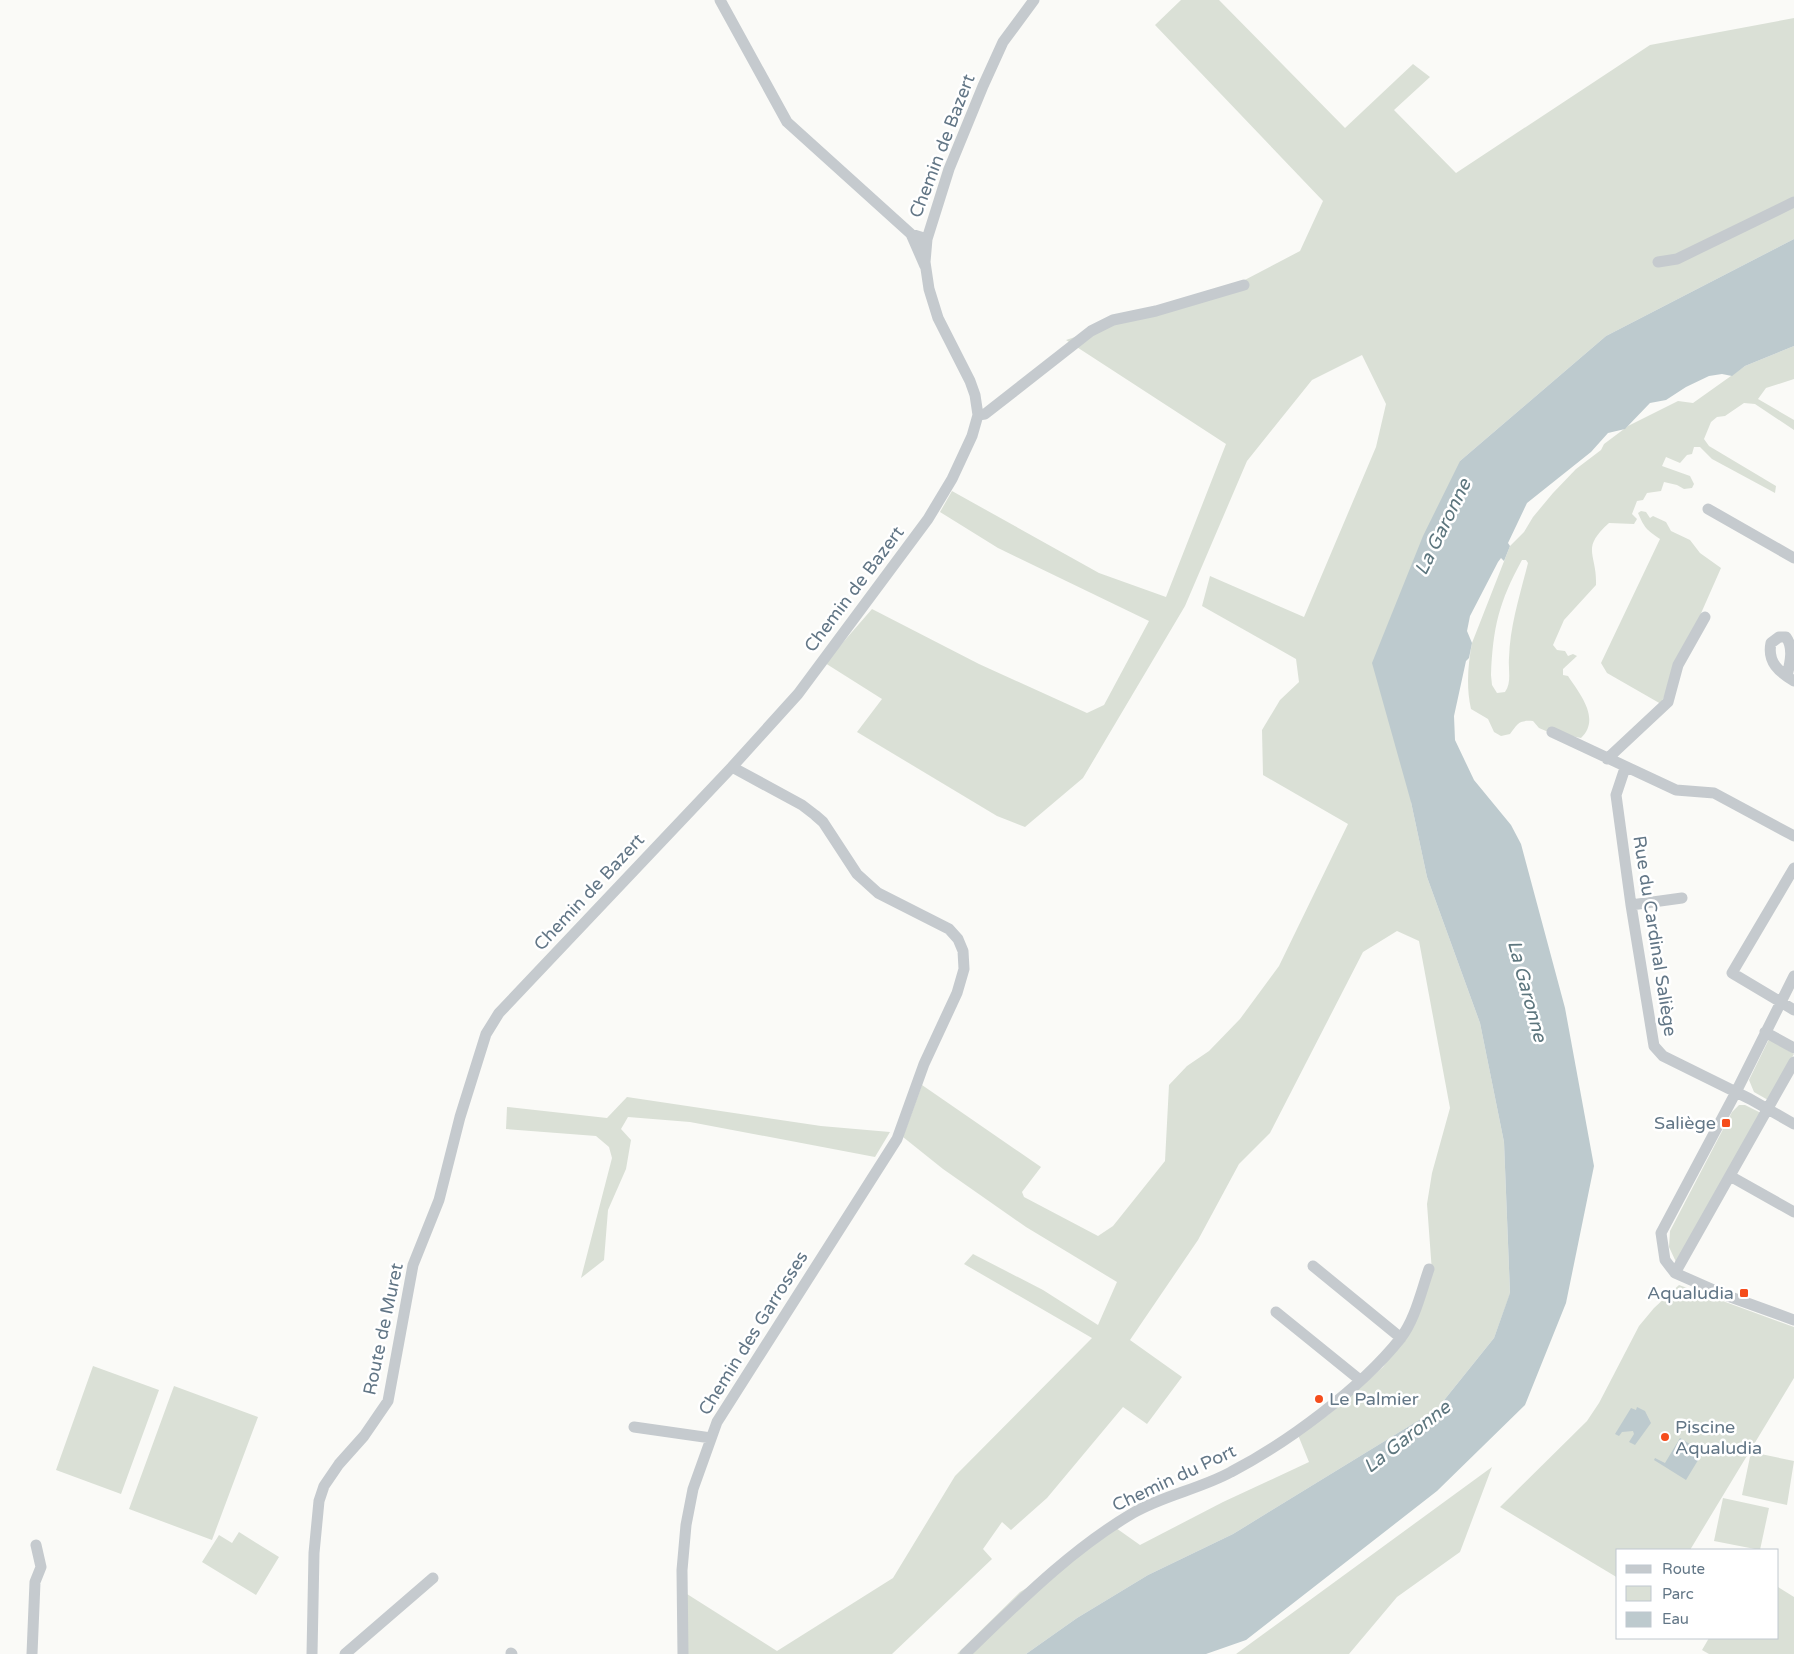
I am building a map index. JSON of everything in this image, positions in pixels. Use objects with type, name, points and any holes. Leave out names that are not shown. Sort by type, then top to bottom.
[{"type":"street","points":[[720,0],[787,122],[911,234],[926,268]]},
{"type":"street","name":"Chemin de Bazert","points":[[460,1117],[486,1034],[499,1013],[732,767],[798,694],[928,518],[952,479],[972,436],[978,415],[975,395],[970,381],[938,318],[929,289],[926,268],[927,239],[949,168],[982,86],[1003,42],[1034,0]]},
{"type":"street","points":[[1658,262],[1677,259],[1794,202]]},
{"type":"street","points":[[911,234],[927,239]]},
{"type":"street","points":[[978,415],[985,414],[1091,331],[1113,320],[1156,311],[1244,285]]},
{"type":"street","points":[[1708,509],[1794,558]]},
{"type":"street","points":[[1607,759],[1666,706],[1672,696],[1678,665],[1705,617]]},
{"type":"street","points":[[1552,732],[1625,768],[1676,790],[1714,793],[1794,836]]},
{"type":"street","name":"Chemin des Garrosses","points":[[683,1654],[681,1598],[686,1526],[693,1489],[717,1422],[897,1138],[924,1064],[958,993],[964,969],[963,951],[958,939],[949,929],[878,893],[857,874],[823,822],[815,814],[732,767]]},
{"type":"street","name":"Rue du Cardinal Saliège","points":[[1625,768],[1616,795],[1631,906],[1654,1046],[1663,1056],[1736,1092],[1794,1124]]},
{"type":"street","points":[[1794,868],[1732,973],[1794,1010]]},
{"type":"street","points":[[1631,906],[1682,898]]},
{"type":"street","points":[[1794,976],[1736,1092],[1661,1233],[1665,1260],[1675,1273],[1725,1295],[1794,1320]]},
{"type":"street","points":[[1765,1032],[1794,1048]]},
{"type":"street","points":[[1675,1273],[1794,1062]]},
{"type":"street","name":"Route de Muret","points":[[312,1654],[314,1553],[319,1501],[329,1478],[364,1436],[388,1401],[413,1266],[439,1200],[460,1117]]},
{"type":"street","points":[[1730,1176],[1794,1212]]},
{"type":"street","points":[[1313,1266],[1401,1338]]},
{"type":"street","name":"Chemin du Port","points":[[965,1654],[1032,1588],[1106,1531],[1134,1513],[1230,1473],[1295,1434],[1360,1380],[1401,1338],[1417,1305],[1429,1269]]},
{"type":"street","points":[[1276,1312],[1360,1380]]},
{"type":"street","points":[[634,1427],[711,1438]]},
{"type":"street","points":[[32,1654],[35,1582],[41,1567],[36,1545]]},
{"type":"street","points":[[346,1654],[433,1578]]},
{"type":"green space","points":[[1181,0],[1219,0],[1345,128],[1413,64],[1430,77],[1394,110],[1456,173],[1650,45],[1794,18],[1794,239],[1606,336],[1460,461],[1411,802],[1427,877],[1480,1023],[1504,1142],[1510,1294],[1494,1338],[1437,1409],[1233,1534],[1148,1575],[1077,1618],[1026,1654],[957,1654],[1020,1592],[1072,1561],[1116,1528],[1140,1545],[1223,1502],[1309,1462],[1298,1435],[1328,1415],[1383,1367],[1410,1328],[1432,1272],[1427,1204],[1432,1173],[1450,1108],[1419,941],[1397,931],[1363,952],[1270,1133],[1239,1164],[1198,1240],[1130,1340],[1182,1377],[1147,1424],[1123,1407],[1047,1498],[1011,1530],[1002,1522],[983,1549],[992,1559],[892,1654],[685,1654],[687,1594],[777,1651],[893,1578],[955,1476],[1092,1338],[964,1264],[973,1254],[1043,1290],[1098,1325],[1117,1282],[1026,1227],[943,1169],[903,1137],[922,1085],[1041,1167],[1022,1192],[1024,1197],[1098,1236],[1113,1226],[1165,1161],[1169,1085],[1187,1066],[1209,1051],[1240,1019],[1279,966],[1348,824],[1263,775],[1262,730],[1280,700],[1299,682],[1296,659],[1202,606],[1210,576],[1304,617],[1376,447],[1386,404],[1362,355],[1312,380],[1247,461],[1185,606],[1083,778],[1025,827],[997,816],[857,732],[882,699],[825,663],[872,609],[979,664],[1087,713],[1104,705],[1149,621],[998,548],[940,512],[952,491],[1099,573],[1166,597],[1226,444],[1066,340],[1239,283],[1300,251],[1323,201],[1155,25]]},
{"type":"green space","points":[[1794,346],[1794,379],[1766,388],[1758,399],[1794,420],[1794,430],[1755,404],[1744,403],[1725,416],[1717,417],[1711,422],[1704,439],[1709,446],[1776,486],[1775,493],[1712,459],[1700,447],[1694,447],[1692,454],[1687,455],[1680,463],[1666,457],[1662,466],[1690,476],[1694,484],[1692,488],[1684,489],[1664,482],[1661,491],[1647,493],[1643,500],[1637,501],[1632,514],[1637,519],[1634,524],[1609,523],[1600,532],[1592,546],[1596,585],[1564,620],[1553,645],[1557,650],[1565,651],[1568,656],[1573,654],[1577,656],[1563,669],[1563,675],[1568,676],[1583,699],[1589,715],[1587,731],[1581,738],[1546,731],[1539,728],[1533,721],[1525,721],[1519,723],[1510,734],[1501,736],[1494,732],[1488,719],[1471,709],[1468,692],[1469,667],[1472,643],[1510,546],[1524,532],[1533,517],[1553,493],[1576,469],[1601,450],[1604,444],[1628,426],[1678,401],[1693,403],[1745,366]],"holes":[[[1522,560],[1526,560],[1528,563],[1511,634],[1508,684],[1505,692],[1497,693],[1492,685],[1491,675],[1493,643],[1499,615],[1514,575]]]},
{"type":"green space","points":[[1641,511],[1646,512],[1650,518],[1653,516],[1666,522],[1671,531],[1690,540],[1700,553],[1721,568],[1661,704],[1607,673],[1601,663],[1660,539],[1644,526],[1638,513]]},
{"type":"green space","points":[[1769,1039],[1794,1054],[1768,1100],[1754,1092],[1749,1080]]},
{"type":"green space","points":[[627,1097],[821,1126],[890,1132],[875,1157],[690,1122],[628,1117],[621,1129],[631,1140],[626,1169],[608,1210],[604,1260],[581,1278],[612,1158],[609,1147],[596,1136],[506,1129],[507,1107],[607,1118]]},
{"type":"green space","points":[[1739,1105],[1745,1105],[1761,1113],[1676,1262],[1669,1247],[1670,1231],[1732,1112]]},
{"type":"green space","name":"Piscine Aqualudia","points":[[1679,1285],[1794,1327],[1794,1378],[1691,1549],[1616,1549],[1616,1577],[1500,1507],[1587,1421],[1599,1403],[1639,1326],[1654,1308]]},
{"type":"green space","points":[[93,1366],[159,1390],[121,1494],[56,1470]]},
{"type":"green space","points":[[174,1386],[258,1417],[212,1540],[129,1509]]},
{"type":"green space","points":[[1751,1452],[1794,1461],[1787,1505],[1742,1495]]},
{"type":"green space","points":[[1492,1467],[1460,1552],[1397,1597],[1349,1654],[1236,1654]]},
{"type":"green space","points":[[1723,1498],[1769,1508],[1760,1549],[1714,1541]]},
{"type":"green space","points":[[239,1532],[279,1557],[256,1595],[202,1562],[219,1535],[232,1543]]},
{"type":"green space","points":[[1779,1588],[1794,1597],[1794,1654],[1709,1654],[1702,1650],[1708,1639],[1779,1639]]},
{"type":"water","name":"La Garonne","points":[[1794,239],[1794,346],[1745,366],[1732,376],[1722,374],[1709,376],[1686,387],[1666,400],[1650,403],[1625,429],[1608,433],[1591,452],[1527,503],[1508,543],[1510,546],[1504,561],[1501,558],[1498,562],[1470,616],[1467,631],[1472,643],[1469,658],[1466,661],[1454,716],[1455,740],[1474,780],[1511,825],[1521,844],[1565,1008],[1594,1166],[1566,1303],[1525,1405],[1437,1491],[1246,1640],[1206,1654],[1026,1654],[1077,1618],[1148,1575],[1233,1534],[1437,1409],[1494,1338],[1510,1293],[1504,1142],[1480,1023],[1427,877],[1411,802],[1372,663],[1423,536],[1460,461],[1606,336]]},
{"type":"water","points":[[1637,1407],[1645,1411],[1651,1423],[1635,1445],[1629,1442],[1634,1434],[1633,1431],[1622,1432],[1619,1436],[1615,1434],[1631,1408],[1636,1410]]},
{"type":"water","points":[[1680,1438],[1703,1452],[1686,1480],[1654,1460],[1655,1458],[1665,1463]]},
{"type":"place","name":"Saliège","points":[[1726,1123]]},
{"type":"place","name":"Aqualudia","points":[[1744,1293]]},
{"type":"place","name":"Le Palmier","points":[[1319,1399]]},
{"type":"place","name":"Piscine Aqualudia","points":[[1665,1437]]}]
